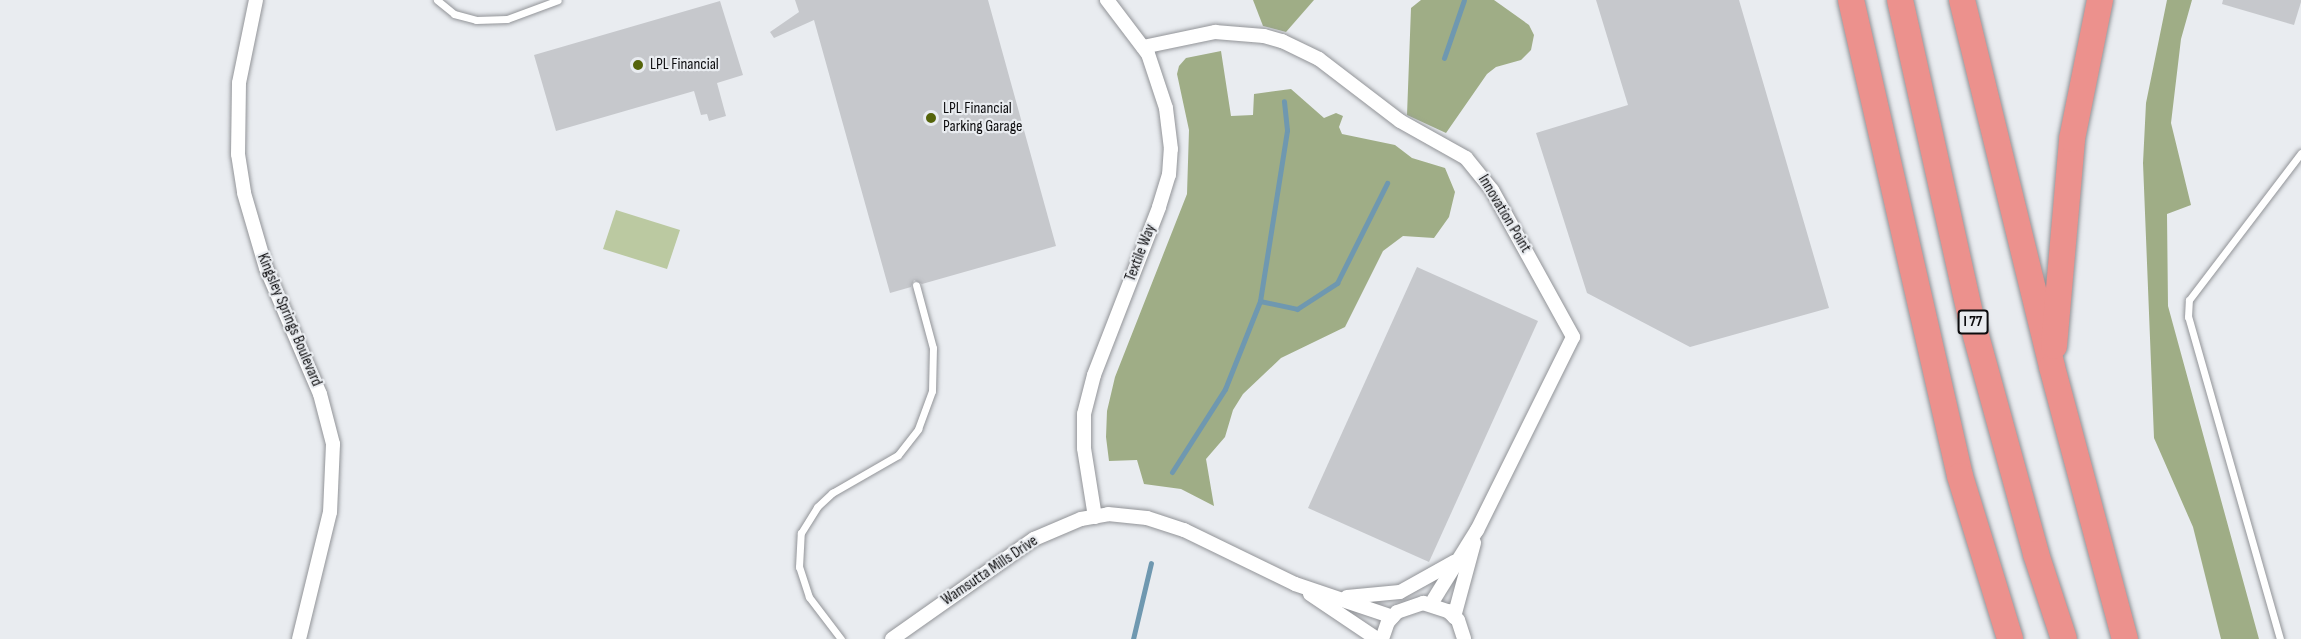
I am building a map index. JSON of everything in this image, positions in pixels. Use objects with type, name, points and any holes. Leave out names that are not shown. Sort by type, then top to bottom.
[{"type":"highway","points":[[1851,0],[1960,476],[2010,639]]},
{"type":"highway","name":"I 77","points":[[1900,0],[1970,314],[2036,554],[2064,639]]},
{"type":"highway","points":[[1962,0],[2052,368],[2126,639]]},
{"type":"highway","points":[[2052,368],[2072,139],[2100,0]]},
{"type":"street","name":"Kingsley Springs Boulevard","points":[[256,0],[239,83],[238,154],[244,193],[266,268],[320,394],[333,444],[330,512],[299,639]]},
{"type":"street","name":"Textile Way","points":[[1095,517],[1084,448],[1084,414],[1094,375],[1169,176],[1166,108],[1143,47],[1107,0]]},
{"type":"street","name":"Innovation Point","points":[[1143,47],[1215,32],[1264,36],[1282,41],[1319,59],[1400,121],[1452,149],[1480,172],[1573,337],[1478,530],[1431,604]]},
{"type":"street","points":[[1095,517],[1130,514],[1160,522],[1295,584],[1393,617]]},
{"type":"street","name":"Wamsutta Mills Drive","points":[[892,639],[1034,539],[1095,517]]},
{"type":"street","name":"Innovation Point","points":[[1454,616],[1478,530]]},
{"type":"street","points":[[1335,597],[1400,592],[1426,581],[1460,557]]},
{"type":"street","points":[[1295,584],[1377,639]]},
{"type":"street","points":[[1382,639],[1393,617],[1410,605],[1431,604],[1454,616],[1464,639]]},
{"type":"lane","points":[[437,0],[454,14],[476,20],[507,19],[558,0]]},
{"type":"lane","points":[[534,0],[541,5]]},
{"type":"lane","points":[[2280,639],[2188,317],[2189,300],[2301,153]]},
{"type":"lane","points":[[841,639],[809,597],[799,567],[801,533],[824,500],[898,455],[918,429],[932,391],[933,348],[916,285]]},
{"type":"green space","points":[[1253,0],[1314,0],[1286,32],[1263,26]]},
{"type":"green space","points":[[1421,0],[1494,0],[1529,25],[1534,35],[1531,50],[1521,60],[1496,67],[1487,74],[1446,133],[1407,115],[1411,8]]},
{"type":"green space","points":[[2167,0],[2192,0],[2181,39],[2171,123],[2191,205],[2167,214],[2168,306],[2259,639],[2221,639],[2193,527],[2154,438],[2143,163],[2146,103]]},
{"type":"green space","points":[[1221,51],[1231,116],[1253,115],[1254,94],[1291,89],[1324,118],[1336,113],[1343,116],[1339,127],[1342,134],[1395,145],[1412,158],[1445,168],[1455,192],[1449,217],[1434,238],[1403,236],[1383,251],[1345,327],[1281,358],[1243,394],[1233,410],[1225,437],[1206,459],[1214,506],[1181,489],[1144,484],[1137,460],[1109,461],[1106,437],[1107,411],[1115,377],[1187,194],[1189,130],[1177,74],[1179,66],[1186,58]]},
{"type":"green space","points":[[616,210],[680,230],[667,269],[603,249]]},
{"type":"building","name":"LPL Financial Parking Garage","points":[[795,0],[988,0],[1056,246],[922,284],[914,280],[911,287],[890,293],[814,20],[774,38],[770,32],[799,12]]},
{"type":"building","points":[[1596,0],[1739,0],[1829,308],[1690,347],[1587,293],[1536,133],[1628,105]]},
{"type":"building","points":[[2223,0],[2301,0],[2301,2],[2294,25],[2222,4]]},
{"type":"building","name":"LPL Financial","points":[[720,1],[743,75],[717,83],[726,116],[709,121],[707,114],[701,115],[694,91],[556,131],[534,55]]},
{"type":"building","points":[[1417,267],[1538,321],[1429,562],[1308,508]]},
{"type":"waterway","points":[[1444,58],[1464,0]]},
{"type":"waterway","points":[[1172,472],[1225,389],[1260,301],[1287,130],[1284,101]]},
{"type":"waterway","points":[[1260,301],[1297,309],[1337,283],[1387,183]]},
{"type":"waterway","points":[[1133,639],[1151,563]]},
{"type":"place","name":"LPL Financial","points":[[638,65]]},
{"type":"place","name":"LPL Financial Parking Garage","points":[[931,118]]}]
